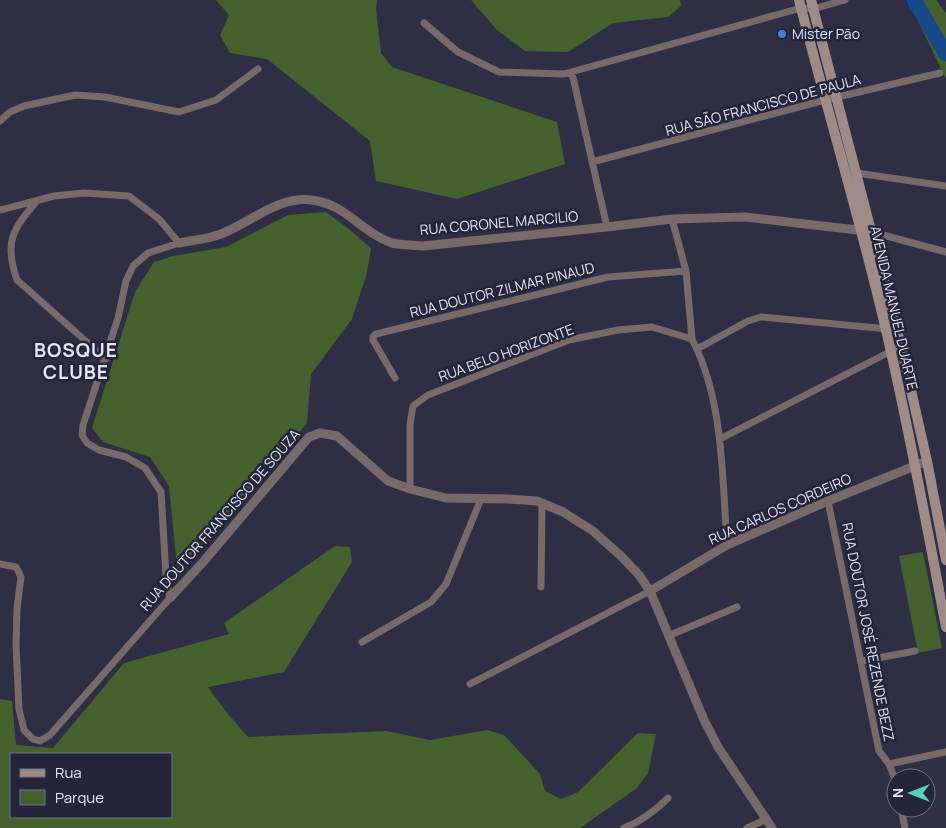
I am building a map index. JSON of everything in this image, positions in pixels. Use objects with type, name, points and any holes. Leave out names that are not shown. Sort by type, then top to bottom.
[{"type":"main road","name":"AVENIDA MANUEL DUARTE","points":[[800,4],[825,100],[897,330],[927,461],[946,560]]},
{"type":"main road","name":"AVENIDA MANUEL DUARTE","points":[[812,4],[856,173],[866,231],[916,466],[946,627]]},
{"type":"street","points":[[424,23],[458,52],[499,72],[564,74],[800,4],[845,0]]},
{"type":"street","points":[[0,121],[10,112],[24,106],[75,95],[105,97],[179,112],[216,100],[258,68]]},
{"type":"street","points":[[572,73],[607,227]]},
{"type":"street","name":"RUA SÃO FRANCISCO DE PAULA","points":[[592,162],[825,100],[940,73]]},
{"type":"street","points":[[856,173],[946,186]]},
{"type":"street","points":[[0,210],[54,196],[84,193],[129,196],[159,219],[180,242]]},
{"type":"street","name":"RUA CORONEL MARCILIO","points":[[170,598],[166,576],[161,492],[145,468],[126,457],[99,450],[87,443],[82,436],[83,425],[118,318],[126,281],[133,266],[148,253],[180,242],[220,234],[294,199],[314,200],[340,209],[368,230],[393,243],[423,246],[672,219],[745,218],[866,231],[946,252]]},
{"type":"street","points":[[37,201],[23,218],[10,243],[11,261],[17,280],[106,359]]},
{"type":"street","points":[[672,219],[686,271],[692,339],[711,392],[720,439],[727,545]]},
{"type":"street","name":"RUA DOUTOR ZILMAR PINAUD","points":[[395,378],[373,340],[376,334],[507,300],[608,277],[686,271]]},
{"type":"street","points":[[697,349],[748,321],[761,316],[897,330]]},
{"type":"street","name":"RUA BELO HORIZONTE","points":[[410,489],[410,424],[414,406],[428,395],[569,340],[618,330],[652,327],[692,339]]},
{"type":"street","points":[[720,439],[901,346]]},
{"type":"street","name":"RUA DOUTOR FRANCISCO DE SOUZA","points":[[0,564],[16,567],[21,577],[17,609],[16,644],[19,709],[24,730],[34,739],[40,741],[50,735],[204,561],[309,437],[320,433],[337,436],[388,481],[410,489],[446,498],[508,499],[537,502],[563,512],[593,531],[639,575],[650,591],[704,720],[718,747],[772,828]]},
{"type":"street","name":"RUA CARLOS CORDEIRO","points":[[650,591],[727,545],[927,461]]},
{"type":"street","points":[[362,642],[430,602],[446,584],[481,499]]},
{"type":"street","name":"RUA DOUTOR JOSÉ REZENDE BEZZ","points":[[828,501],[879,751],[891,768]]},
{"type":"street","points":[[541,587],[542,504]]},
{"type":"street","points":[[470,684],[650,591]]},
{"type":"street","points":[[668,636],[736,607]]},
{"type":"street","points":[[862,661],[915,651]]},
{"type":"street","points":[[889,764],[946,752]]},
{"type":"street","points":[[624,828],[638,823],[656,810],[668,798]]},
{"type":"street","points":[[747,828],[767,819]]},
{"type":"green space","points":[[216,0],[377,0],[376,9],[381,53],[392,67],[557,122],[565,164],[457,199],[376,181],[370,141],[267,59],[230,53],[220,35],[229,15]]},
{"type":"green space","points":[[471,0],[680,0],[681,6],[668,17],[613,23],[568,52],[525,51],[497,30]]},
{"type":"green space","points":[[908,0],[936,0],[946,13],[946,79]]},
{"type":"green space","points":[[326,212],[371,248],[367,273],[352,319],[311,374],[307,423],[178,578],[169,486],[150,457],[103,442],[92,428],[135,292],[154,262],[173,256],[226,247],[288,215]]},
{"type":"green space","points":[[335,546],[350,547],[352,562],[284,672],[208,687],[248,737],[386,731],[430,740],[487,730],[504,735],[540,774],[545,791],[561,799],[578,792],[638,733],[656,734],[648,773],[637,788],[580,828],[0,828],[0,699],[12,701],[16,745],[53,748],[124,663],[229,634],[224,623]]},
{"type":"green space","points":[[923,552],[942,648],[918,653],[899,556]]},
{"type":"waterway","points":[[914,0],[946,54]]},
{"type":"place","name":"Mister Pão","points":[[782,34]]},
{"type":"district","name":"BOSQUE CLUBE","points":[[76,361]]}]
